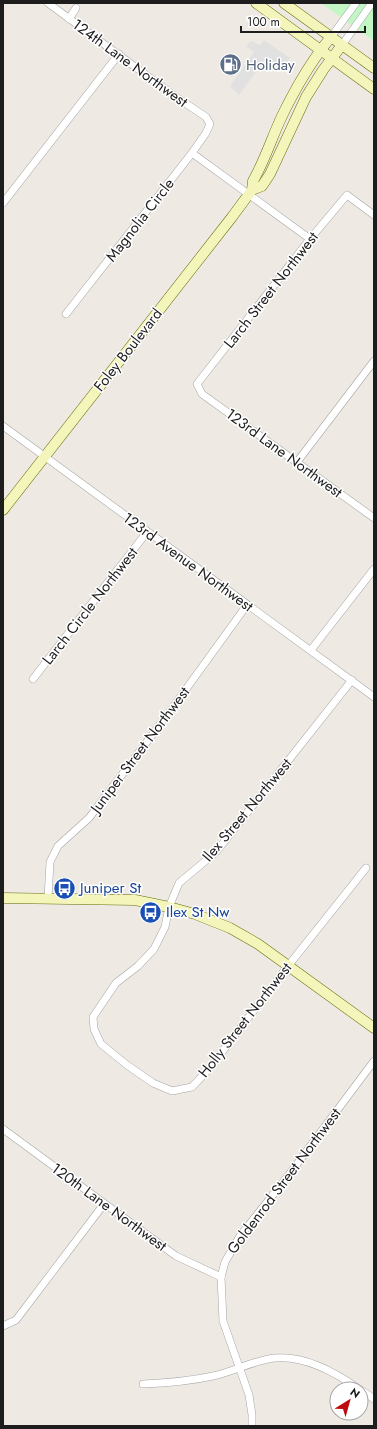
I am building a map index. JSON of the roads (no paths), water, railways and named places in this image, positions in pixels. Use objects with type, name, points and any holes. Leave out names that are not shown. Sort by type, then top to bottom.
[{"type":"street","name":"124th Lane Northwest","points":[[48,3],[176,97],[206,117],[210,124]]},
{"type":"street","points":[[256,3],[374,89]]},
{"type":"street","points":[[284,3],[374,68]]},
{"type":"street","points":[[331,37],[356,3]]},
{"type":"street","points":[[342,45],[372,3]]},
{"type":"street","points":[[69,19],[76,8]]},
{"type":"street","name":"Foley Boulevard","points":[[3,510],[250,192],[253,181],[282,116],[299,83],[311,62],[331,37]]},
{"type":"street","name":"Foley Boulevard","points":[[250,192],[262,186],[270,174],[306,96],[342,45]]},
{"type":"street","points":[[3,203],[119,54]]},
{"type":"street","name":"Magnolia Circle","points":[[66,314],[192,153],[206,133],[210,124]]},
{"type":"street","points":[[192,153],[250,192],[310,239]]},
{"type":"street","name":"Larch Street Northwest","points":[[197,384],[346,195],[374,215]]},
{"type":"street","points":[[297,462],[374,362]]},
{"type":"street","name":"123rd Lane Northwest","points":[[197,384],[202,394],[374,518]]},
{"type":"street","name":"123rd Avenue Northwest","points":[[3,426],[374,696]]},
{"type":"street","name":"Larch Circle Northwest","points":[[33,679],[147,532]]},
{"type":"street","points":[[311,650],[374,569]]},
{"type":"street","name":"Juniper Street Northwest","points":[[48,898],[50,862],[58,846],[89,818],[168,714],[247,605]]},
{"type":"street","name":"Ilex Street Northwest","points":[[94,1017],[116,983],[138,966],[154,949],[165,926],[169,907],[179,883],[216,852],[352,680]]},
{"type":"street","name":"Holly Street Northwest","points":[[94,1017],[94,1029],[101,1044],[127,1065],[153,1083],[172,1091],[192,1087],[208,1070],[366,868]]},
{"type":"street","points":[[3,898],[135,900],[195,914],[230,928],[258,944],[374,1028]]},
{"type":"street","name":"Goldenrod Street Northwest","points":[[252,1426],[249,1395],[223,1321],[221,1277],[225,1262],[240,1236],[288,1176],[374,1061]]},
{"type":"street","name":"120th Lane Northwest","points":[[3,1130],[176,1256],[221,1277]]},
{"type":"street","points":[[3,1326],[16,1320],[104,1204]]},
{"type":"street","points":[[143,1384],[187,1381],[215,1376],[275,1358],[299,1360],[320,1366],[348,1381]]},
{"type":"place","name":"Holiday","points":[[230,65]]},
{"type":"place","name":"Juniper St","points":[[65,888]]},
{"type":"place","name":"Ilex St Nw","points":[[150,912]]}]
